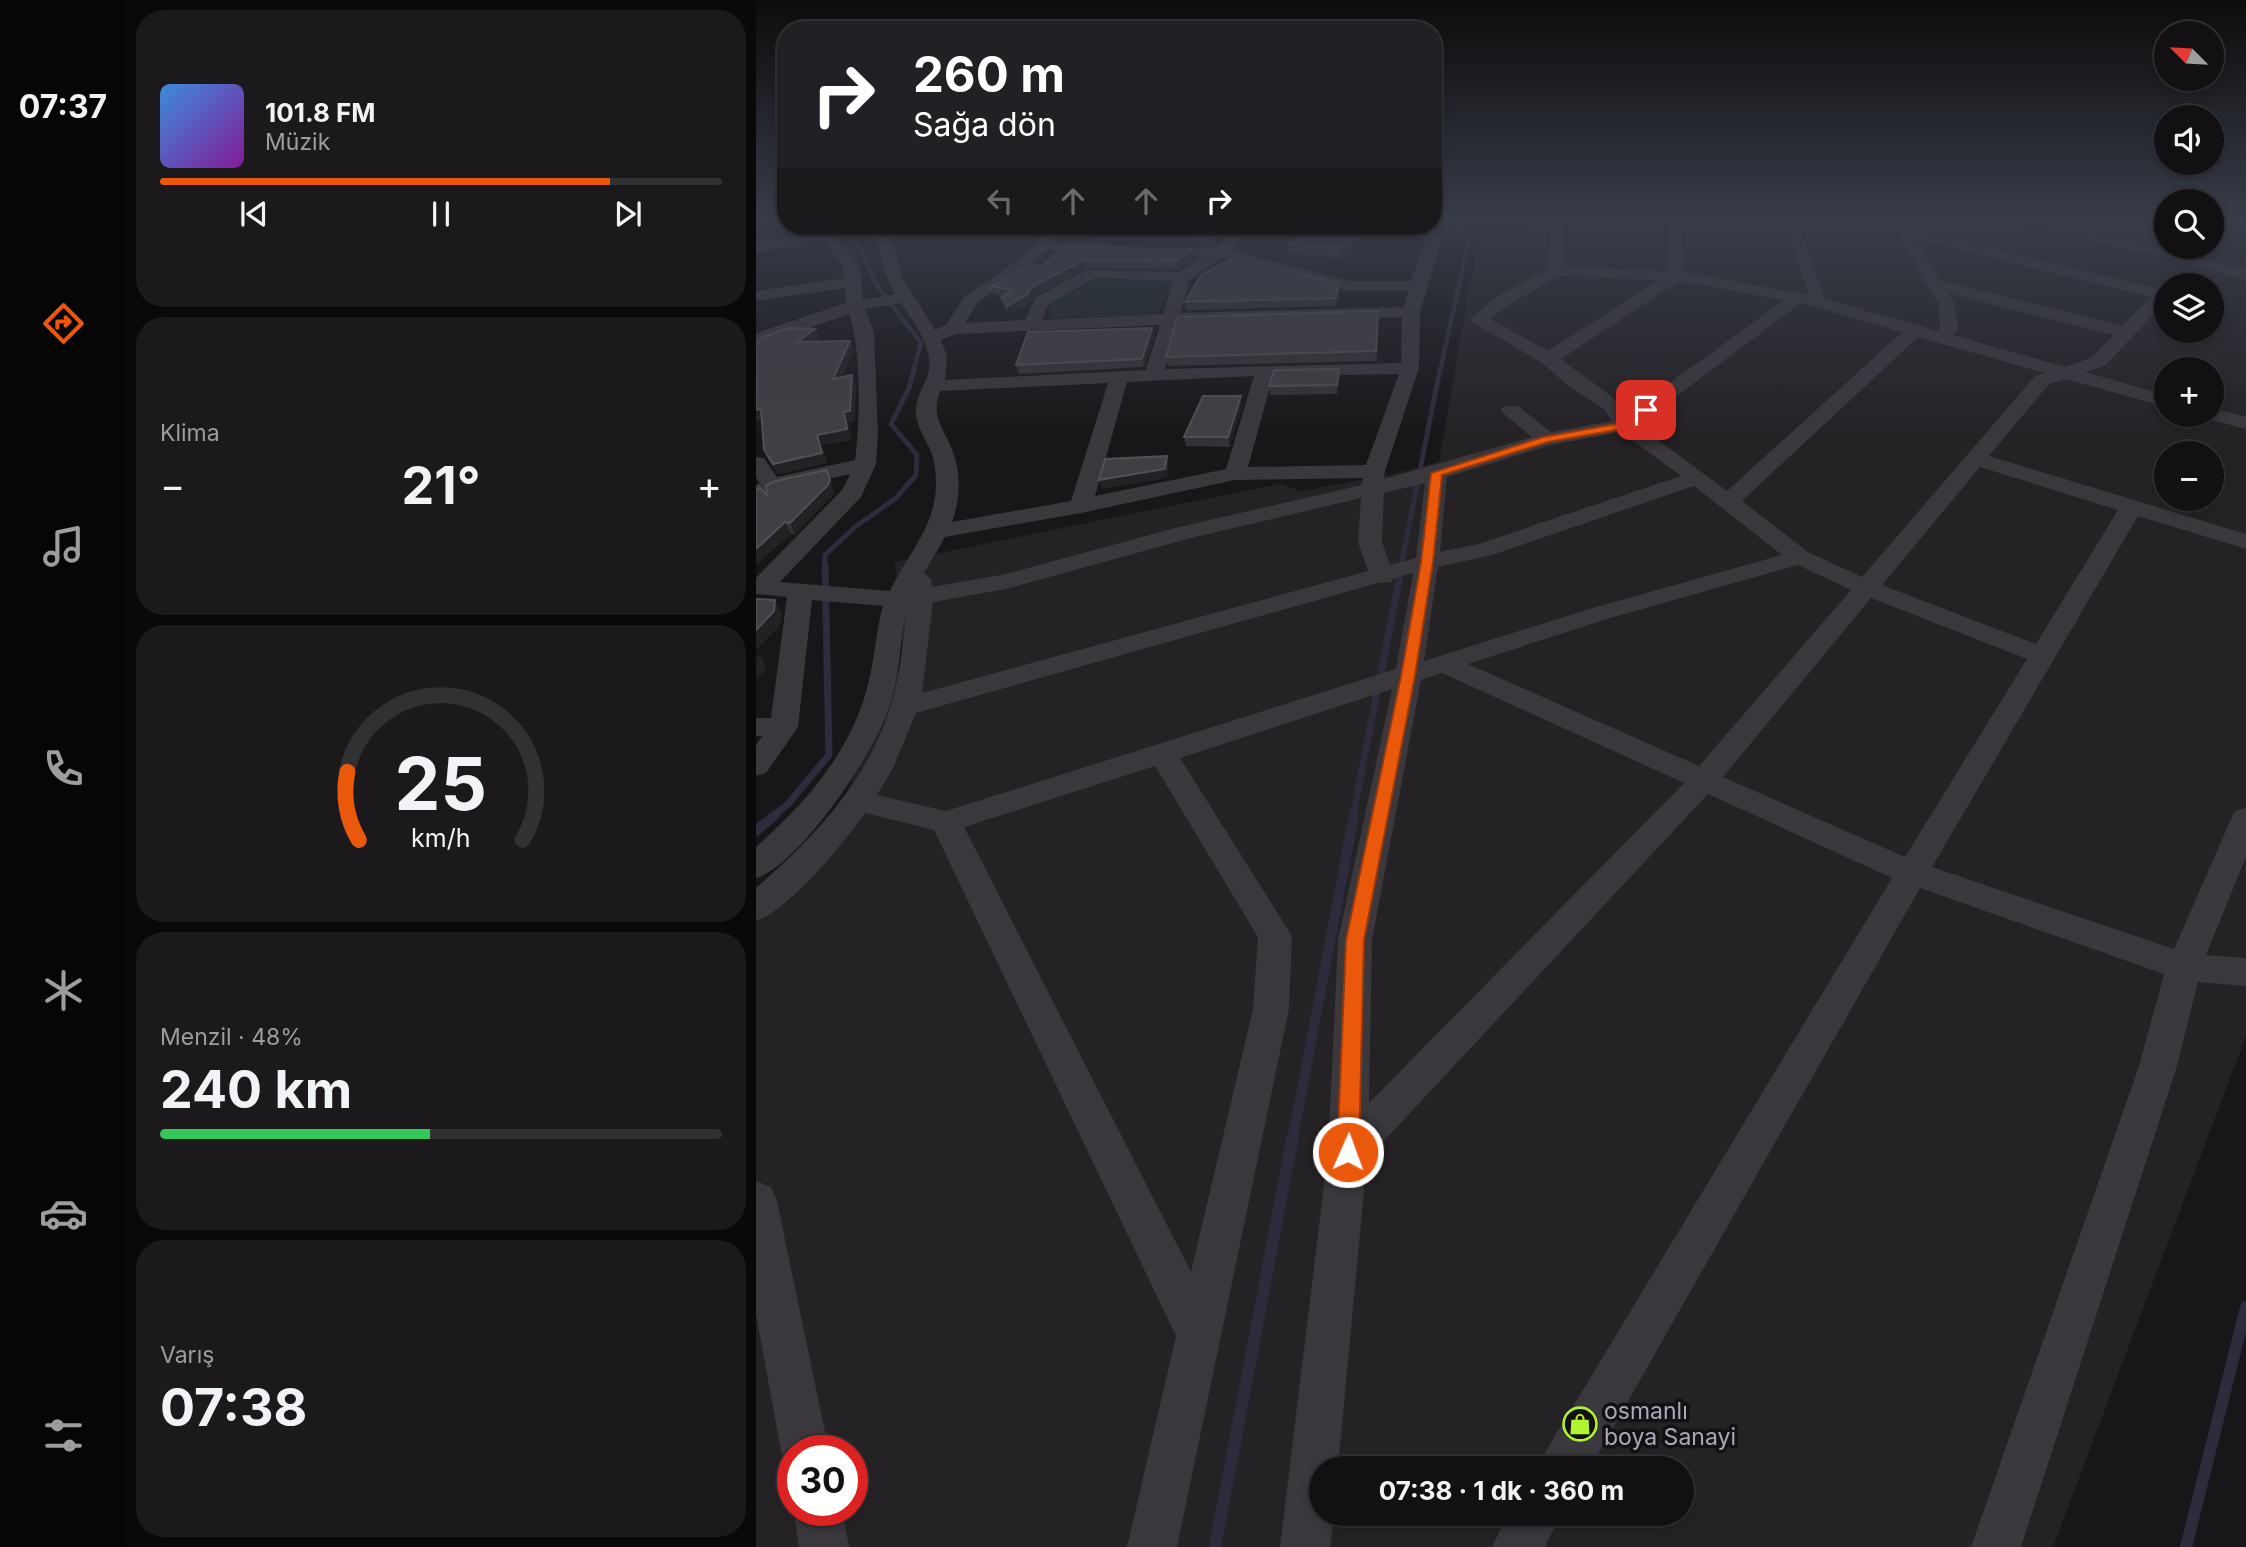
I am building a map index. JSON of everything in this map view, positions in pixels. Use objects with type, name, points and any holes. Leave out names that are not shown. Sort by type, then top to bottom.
[{"type":"street","points":[[756,296],[796,290]]},
{"type":"street","points":[[758,587],[853,492],[864,464],[868,436],[863,305],[856,290]]},
{"type":"street","points":[[756,866],[794,833],[828,794],[851,757],[871,716],[883,682],[910,597],[917,565],[939,531],[948,487],[942,450],[926,419],[928,393],[939,367],[931,338],[900,298],[898,290]]},
{"type":"street","points":[[953,329],[971,300],[985,290]]},
{"type":"street","points":[[1032,324],[1041,302],[1063,290]]},
{"type":"street","points":[[1154,376],[1178,290]]},
{"type":"street","points":[[1384,576],[1370,541],[1375,484],[1410,368],[1411,312],[1417,290]]},
{"type":"street","points":[[1521,290],[1478,320],[1549,359],[1577,383],[1612,406],[1625,425],[1800,556],[1867,588],[2042,656]]},
{"type":"street","points":[[1549,359],[1654,290]]},
{"type":"street","points":[[1753,290],[1807,300],[2154,398]]},
{"type":"street","points":[[758,587],[857,599],[910,597],[974,589],[1375,484],[1434,474],[1547,439],[1625,425],[1807,300],[1818,297],[1816,290]]},
{"type":"street","points":[[1938,290],[1947,304],[1949,329],[1941,338]]},
{"type":"street","points":[[1958,290],[2127,333]]},
{"type":"street","points":[[756,342],[789,328],[863,305],[900,298]]},
{"type":"street","points":[[1348,1152],[1704,780],[2042,380],[2098,362],[2154,304]]},
{"type":"street","points":[[931,338],[953,329],[1032,324],[1411,312]]},
{"type":"street","points":[[756,320],[789,328]]},
{"type":"street","points":[[1728,502],[1915,330]]},
{"type":"street","points":[[930,386],[1265,370],[1410,368]]},
{"type":"street","points":[[1235,474],[1265,370]]},
{"type":"street","points":[[1081,506],[1119,378]]},
{"type":"street","points":[[1511,410],[1547,439]]},
{"type":"street","points":[[2224,417],[2246,423]]},
{"type":"street","points":[[1975,458],[2246,541]]},
{"type":"street","points":[[756,463],[764,489],[864,464]]},
{"type":"street","points":[[939,531],[1081,506],[1235,474],[1375,484]]},
{"type":"street","points":[[1305,1547],[1348,1152],[1355,940],[1406,677],[1425,563],[1434,474]]},
{"type":"street","points":[[904,707],[1425,563],[1484,550],[1697,478]]},
{"type":"street","points":[[1570,1456],[1912,873],[2132,506]]},
{"type":"street","points":[[860,801],[946,822],[1598,614],[1800,556]]},
{"type":"street","points":[[756,765],[770,727],[803,593]]},
{"type":"street","points":[[756,908],[819,849],[860,801],[879,765],[904,707],[910,597]]},
{"type":"street","points":[[1445,664],[1912,873],[2184,967],[2246,972]]},
{"type":"street","points":[[1152,1547],[1271,1009],[1275,936],[1162,753]]},
{"type":"street","points":[[1996,1547],[2158,1066],[2184,967],[2246,819]]},
{"type":"street","points":[[946,822],[1199,1336]]},
{"type":"street","points":[[756,1201],[803,1435]]},
{"type":"street","points":[[820,1526],[824,1547]]},
{"type":"street","points":[[1517,1547],[1529,1526]]},
{"type":"shaded area","points":[[1078,290],[1170,290],[1158,314],[1049,319],[1049,309],[1053,303]]},
{"type":"shaded area","points":[[1469,290],[2154,290],[2154,343],[2224,343],[2224,290],[2246,290],[2246,1036],[2053,1547],[756,1547],[756,899],[829,836],[904,658],[895,562],[1279,484],[1302,491],[1393,474],[1439,462]]},
{"type":"building","points":[[1012,290],[1030,290],[1027,295],[1007,306],[1001,298]]},
{"type":"building","points":[[1192,290],[1337,290],[1336,298],[1185,302]]},
{"type":"building","points":[[1378,311],[1376,351],[1166,357],[1177,317]]},
{"type":"building","points":[[788,328],[815,329],[797,342],[850,341],[833,379],[852,375],[850,411],[844,412],[847,429],[817,435],[822,453],[773,464],[764,450],[761,409],[756,410],[756,343],[763,337]]},
{"type":"building","points":[[1152,328],[1142,359],[1016,365],[1028,332]]},
{"type":"building","points":[[1339,369],[1337,385],[1269,386],[1274,370]]},
{"type":"building","points":[[1203,396],[1241,396],[1228,437],[1184,437]]},
{"type":"building","points":[[1167,456],[1165,469],[1099,480],[1105,459]]},
{"type":"building","points":[[827,470],[830,481],[828,485],[790,523],[785,522],[756,549],[756,490],[760,488],[767,495],[766,485],[775,481]]},
{"type":"building","points":[[756,599],[775,600],[774,611],[756,630]]},
{"type":"waterway","points":[[880,290],[921,343],[913,371]]},
{"type":"waterway","points":[[1440,371],[1458,290]]},
{"type":"waterway","points":[[825,565],[825,555],[855,527],[896,498],[916,475],[917,455],[891,424],[909,388],[914,369]]},
{"type":"waterway","points":[[1401,566],[1440,369]]},
{"type":"waterway","points":[[773,816],[788,804],[829,755],[825,565]]},
{"type":"waterway","points":[[1353,816],[1402,565]]},
{"type":"waterway","points":[[756,831],[775,815]]},
{"type":"waterway","points":[[1293,1137],[1354,815]]},
{"type":"waterway","points":[[1215,1547],[1293,1135]]},
{"type":"waterway","points":[[2186,1547],[2246,1307]]},
{"type":"place","name":"osmanlı boya Sanayi","points":[[1580,1424]]},
{"type":"route","points":[[1348,1152],[1355,940],[1408,676],[1427,562],[1437,473],[1547,439],[1625,425],[1646,410]]}]
